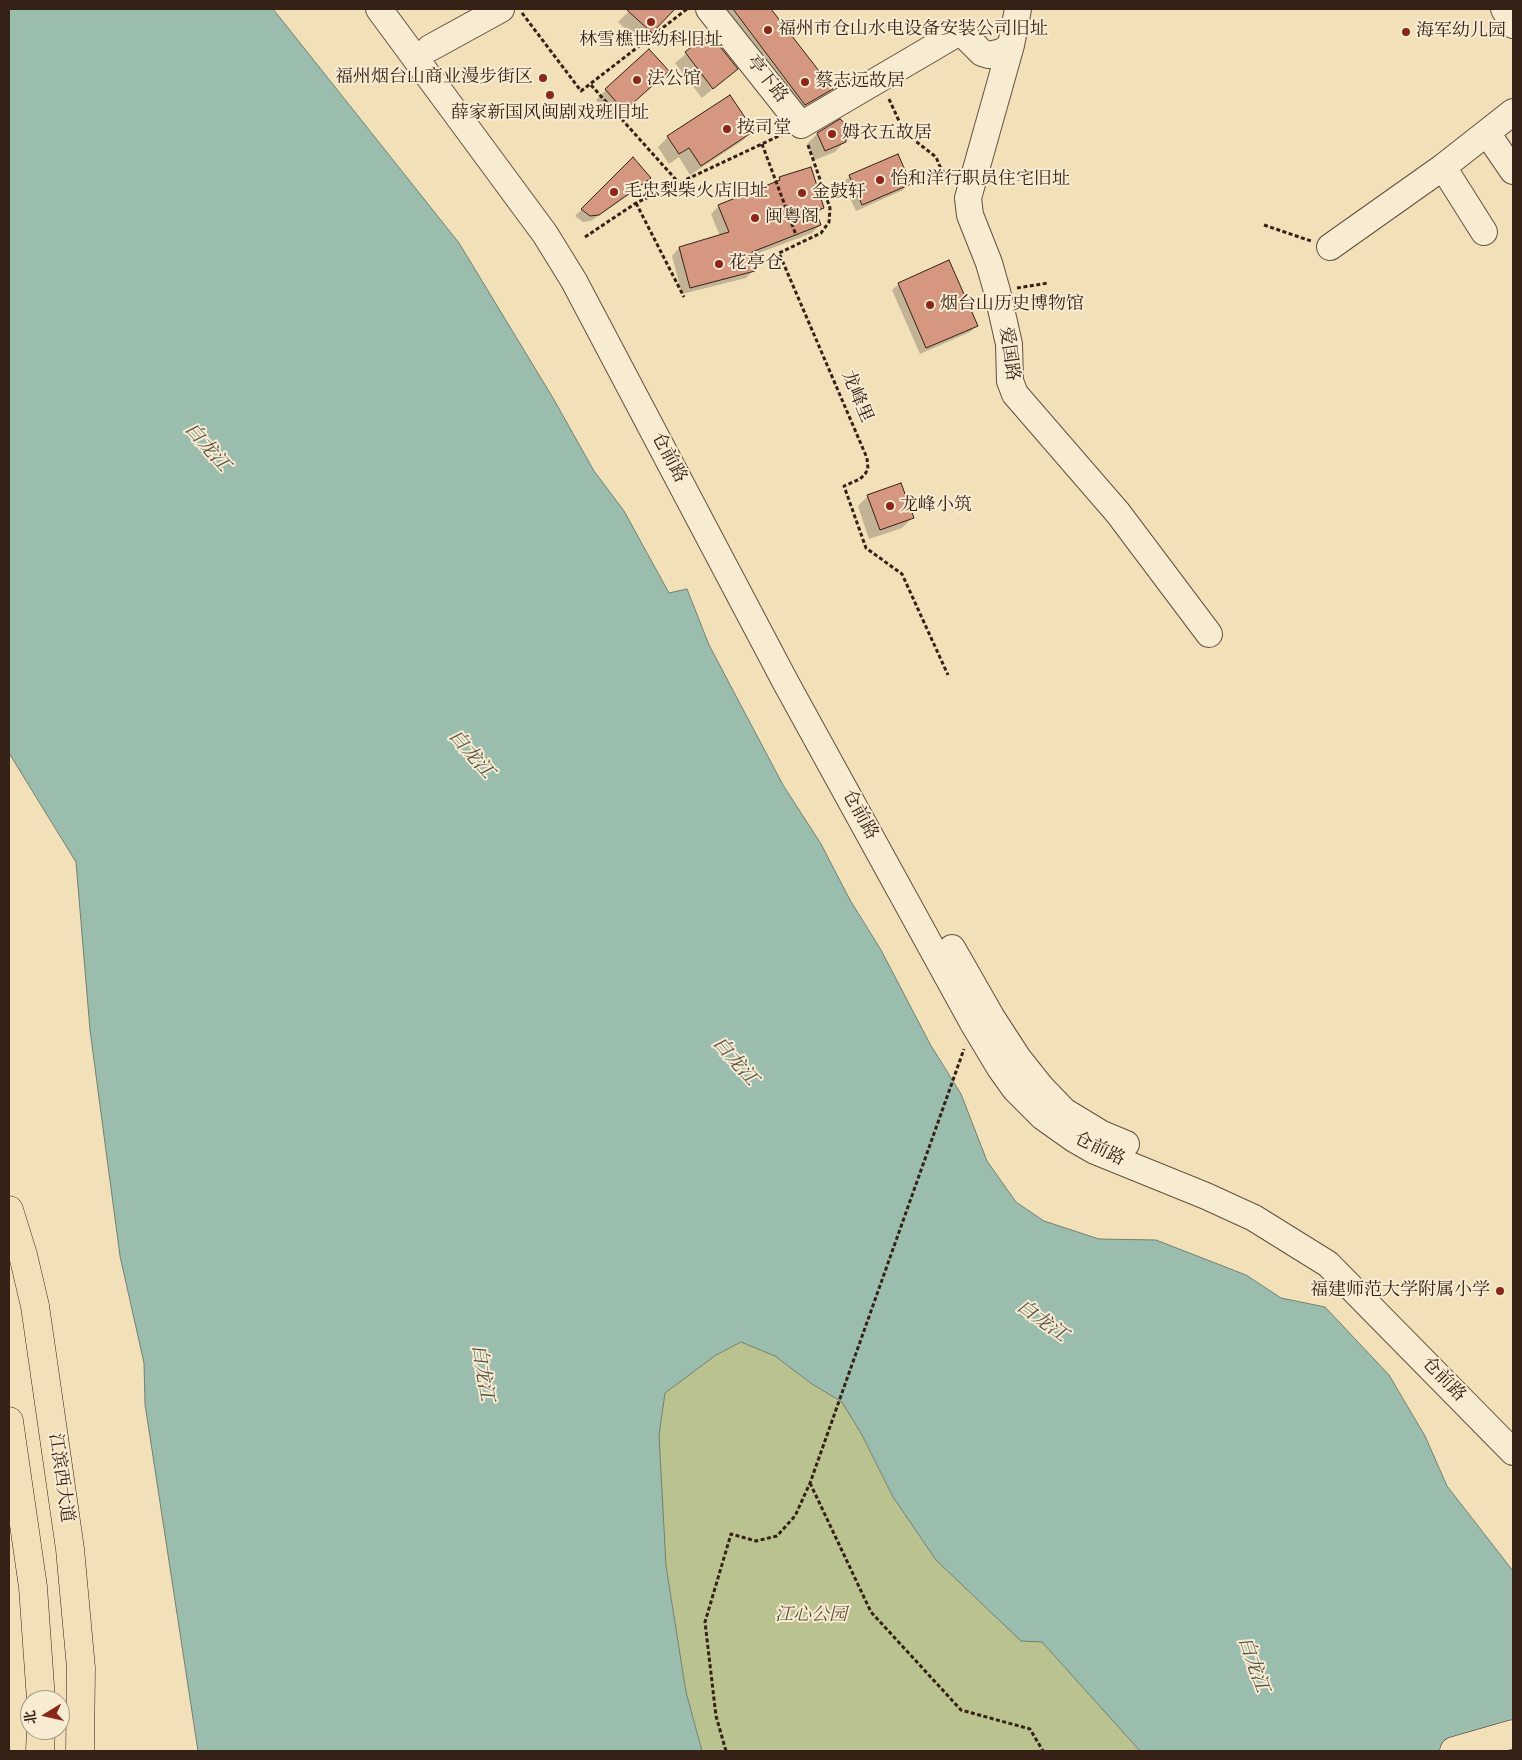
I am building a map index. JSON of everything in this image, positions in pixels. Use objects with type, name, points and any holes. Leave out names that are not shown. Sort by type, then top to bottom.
[{"type":"main road","name":"江滨西大道","points":[[9,1210],[23,1255],[35,1306],[70,1549],[81,1668],[80,1751]]},
{"type":"main road","points":[[9,1421],[34,1596],[40,1690]]},
{"type":"main road","points":[[1454,1751],[1513,1734]]},
{"type":"street","name":"仓前路","points":[[379,9],[545,234],[574,281],[786,683],[973,1023],[1015,1089],[1038,1113],[1059,1130],[1095,1151],[1206,1196],[1254,1218],[1328,1264],[1513,1452]]},
{"type":"street","name":"仓前路","points":[[400,9],[430,48],[540,204],[590,285],[798,676],[992,1018],[1018,1058],[1064,1112],[1102,1134],[1251,1196],[1310,1230],[1332,1246],[1377,1290],[1513,1432]]},
{"type":"street","points":[[430,48],[501,9]]},
{"type":"street","name":"亭下路","points":[[709,9],[801,125]]},
{"type":"street","name":"爱国路","points":[[1018,9],[1011,45],[969,192],[970,215],[989,263],[1009,344],[1010,381],[1015,394],[1118,513],[1209,634]]},
{"type":"street","points":[[1504,9],[1513,25]]},
{"type":"street","points":[[801,125],[878,78],[956,34],[965,36],[982,53],[989,55],[1002,52],[1011,45]]},
{"type":"street","points":[[1330,247],[1442,167],[1513,112]]},
{"type":"street","points":[[1487,133],[1513,171]]},
{"type":"street","points":[[1442,167],[1484,232]]},
{"type":"path","points":[[520,9],[581,91],[687,9]]},
{"type":"path","points":[[878,78],[904,132],[936,157],[941,169],[950,179],[969,192]]},
{"type":"path","points":[[590,85],[678,182]]},
{"type":"path","points":[[585,237],[636,203],[801,125]]},
{"type":"path","name":"龙峰里","points":[[801,125],[831,215],[827,227],[821,233],[779,253],[867,458],[868,469],[865,474],[860,479],[844,486],[866,548],[902,574],[948,676]]},
{"type":"path","points":[[762,144],[796,235]]},
{"type":"path","points":[[636,203],[684,298]]},
{"type":"path","points":[[1264,225],[1330,247]]},
{"type":"path","points":[[997,291],[1048,283]]},
{"type":"path","points":[[726,1751],[716,1716],[704,1622],[731,1534],[756,1541],[777,1536],[795,1516],[810,1483],[973,1023]]},
{"type":"path","points":[[810,1483],[871,1612],[961,1710],[1030,1728],[1043,1751]]},
{"type":"green space","name":"江心公园","points":[[741,1342],[775,1355],[812,1384],[842,1402],[862,1435],[893,1497],[936,1560],[1042,1642],[1140,1751],[702,1751],[686,1692],[666,1566],[658,1438],[665,1393],[716,1355]]},
{"type":"water","name":"白龙江","points":[[9,9],[273,9],[459,243],[553,398],[594,471],[624,511],[669,593],[687,589],[709,645],[783,785],[821,844],[850,900],[881,950],[930,1044],[961,1094],[987,1161],[1016,1202],[1044,1221],[1099,1239],[1156,1240],[1246,1275],[1281,1298],[1325,1307],[1389,1375],[1425,1436],[1447,1486],[1513,1571],[1513,1751],[1140,1751],[1042,1642],[1021,1641],[936,1560],[893,1497],[862,1435],[842,1402],[812,1384],[775,1356],[741,1342],[716,1355],[665,1393],[659,1435],[666,1566],[686,1692],[702,1751],[198,1751],[145,1404],[144,1363],[120,1256],[90,1030],[76,862],[9,753]]},
{"type":"building","name":"林雪樵世幼科旧址","points":[[626,9],[675,9],[652,33]]},
{"type":"building","points":[[733,9],[771,9],[833,89],[805,105]]},
{"type":"building","points":[[709,33],[738,69],[713,89],[685,52]]},
{"type":"building","name":"法公馆","points":[[649,49],[669,71],[624,111],[605,89]]},
{"type":"building","name":"按司堂","points":[[730,95],[754,131],[701,166],[689,148],[679,154],[667,136]]},
{"type":"building","name":"姆衣五故居","points":[[840,119],[847,125],[846,142],[825,151],[817,133]]},
{"type":"building","name":"怡和洋行职员住宅旧址","points":[[898,154],[911,184],[862,205],[849,175]]},
{"type":"building","name":"毛忠梨柴火店旧址","points":[[633,157],[651,178],[599,215],[590,216],[581,209]]},
{"type":"building","points":[[811,167],[824,208],[816,211],[821,225],[752,252],[755,271],[690,288],[679,247],[729,232],[718,205],[780,180],[779,177]]},
{"type":"building","points":[[949,260],[978,326],[926,348],[898,283]]},
{"type":"building","name":"龙峰小筑","points":[[901,483],[914,518],[880,530],[867,495]]},
{"type":"place","name":"林雪樵世幼科旧址","points":[[651,22]]},
{"type":"place","name":"福州市仓山水电设备安装公司旧址","points":[[768,30]]},
{"type":"place","name":"海军幼儿园","points":[[1406,32]]},
{"type":"place","name":"福州烟台山商业漫步街区","points":[[543,78]]},
{"type":"place","name":"法公馆","points":[[637,80]]},
{"type":"place","name":"蔡志远故居","points":[[805,82]]},
{"type":"place","name":"薛家新国风闽剧戏班旧址","points":[[550,95]]},
{"type":"place","name":"按司堂","points":[[727,129]]},
{"type":"place","name":"姆衣五故居","points":[[832,134]]},
{"type":"place","name":"怡和洋行职员住宅旧址","points":[[880,180]]},
{"type":"place","name":"毛忠梨柴火店旧址","points":[[614,192]]},
{"type":"place","name":"金鼓轩","points":[[802,193]]},
{"type":"place","name":"闽粤阁","points":[[755,218]]},
{"type":"place","name":"花亭仓","points":[[719,264]]},
{"type":"place","name":"烟台山历史博物馆","points":[[930,305]]},
{"type":"place","name":"龙峰小筑","points":[[890,506]]},
{"type":"place","name":"福建师范大学附属小学","points":[[1500,1291]]}]
